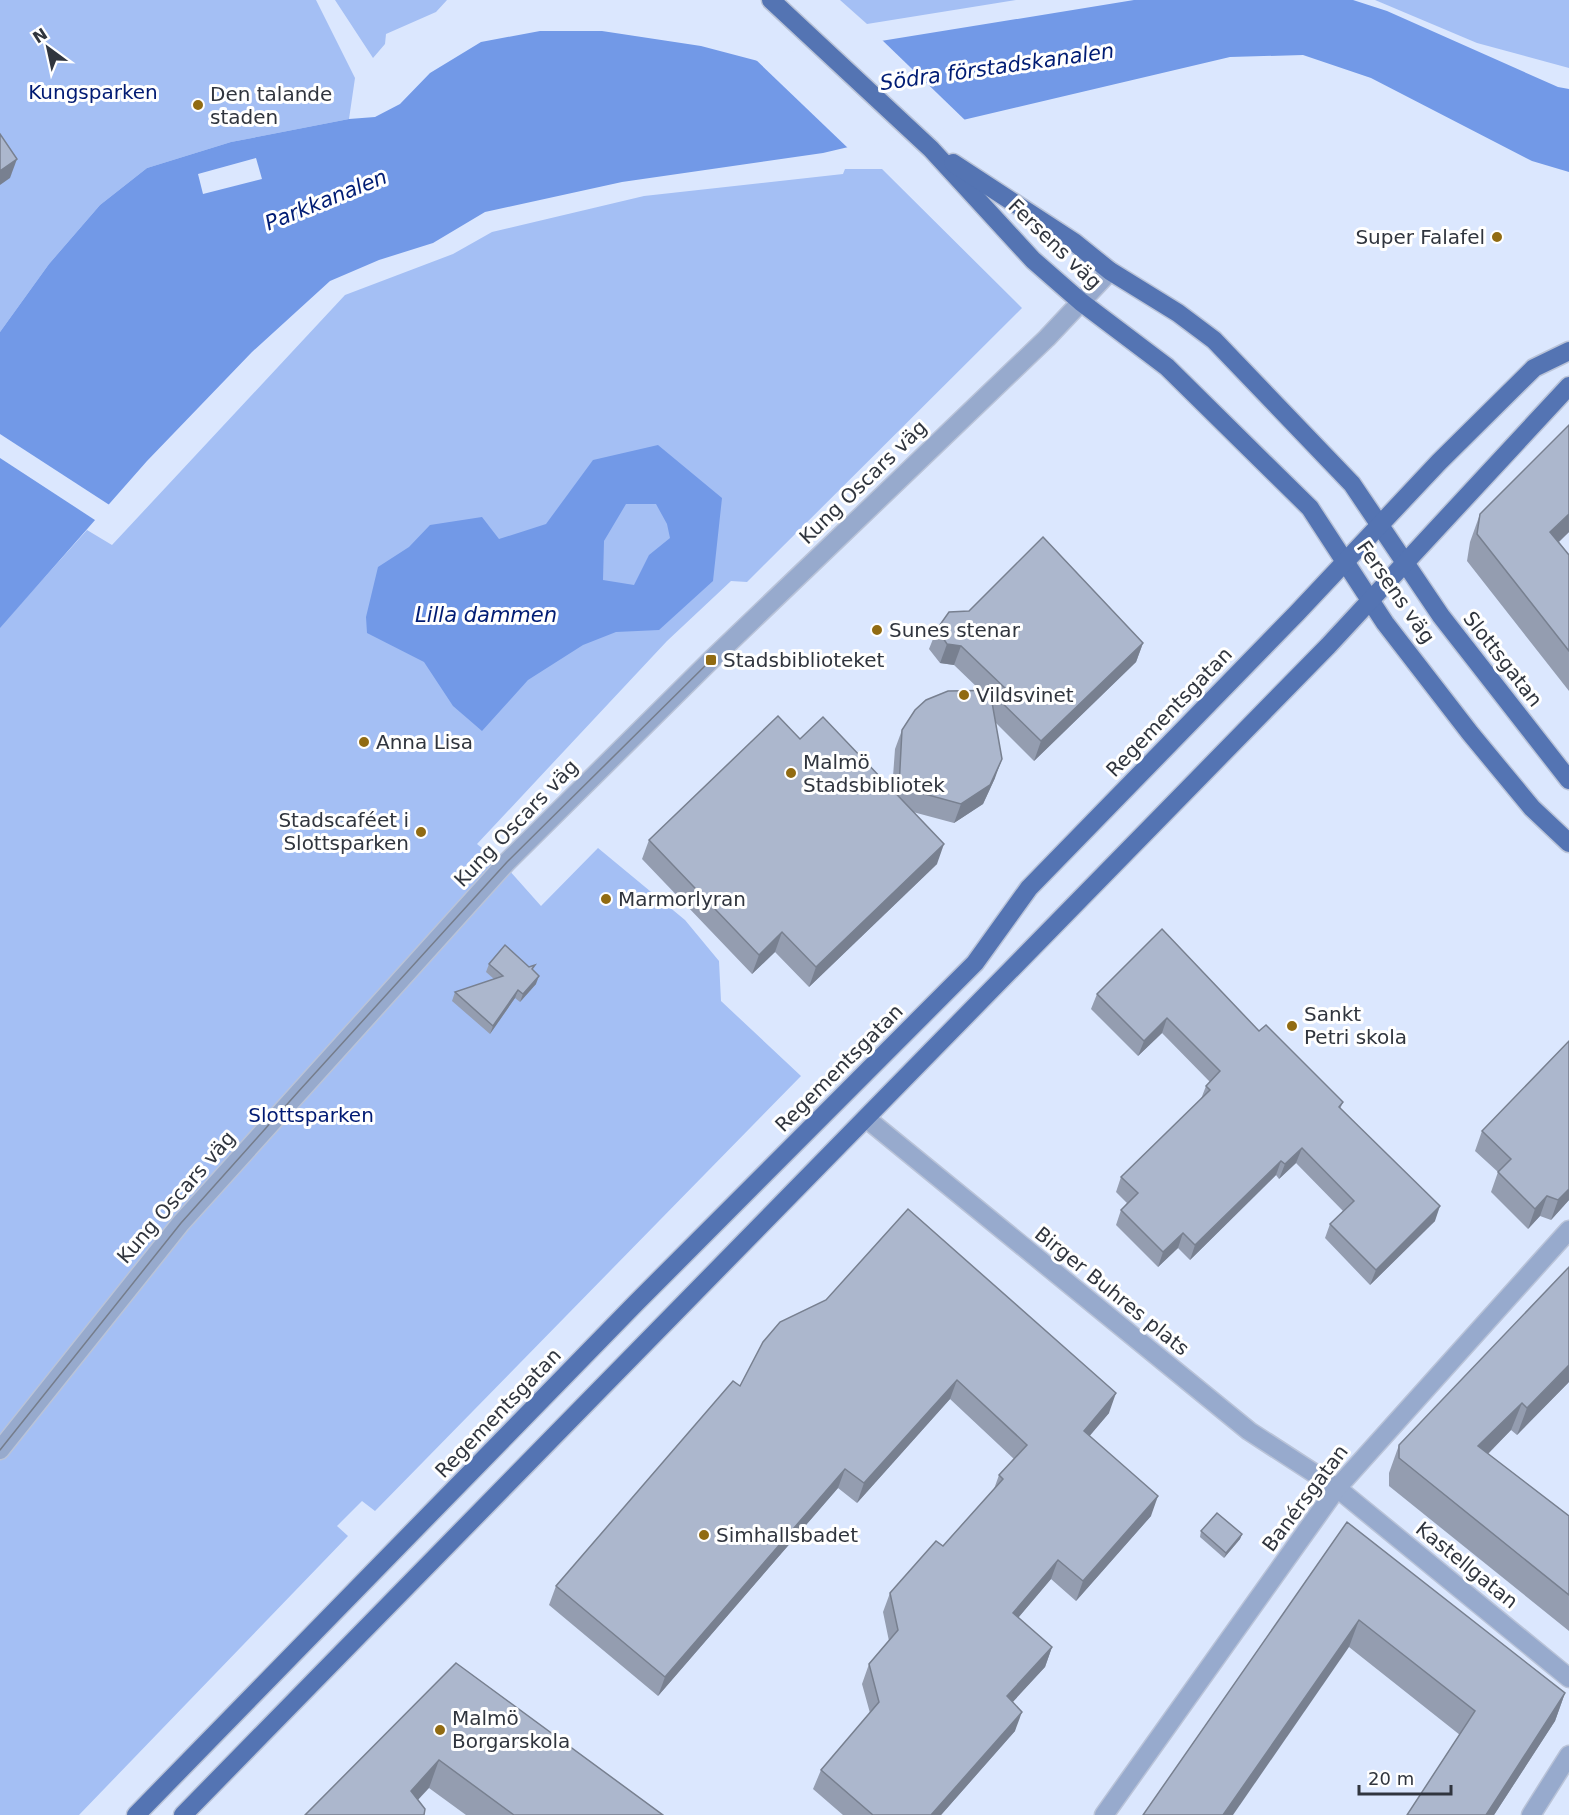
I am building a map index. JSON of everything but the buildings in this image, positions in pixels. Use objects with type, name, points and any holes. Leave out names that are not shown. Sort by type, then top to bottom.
[{"type":"main road","points":[[771,0],[931,149]]},
{"type":"main road","name":"Fersens väg","points":[[931,149],[1074,242],[1110,271],[1178,313],[1214,340],[1352,484],[1405,563]]},
{"type":"main road","name":"Fersens väg","points":[[931,149],[1033,260],[1081,302],[1167,367],[1310,508],[1385,623],[1497,767],[1532,808],[1569,843]]},
{"type":"main road","name":"Regementsgatan","points":[[136,1815],[636,1303],[975,963],[1029,888],[1379,526],[1534,368],[1569,351]]},
{"type":"main road","points":[[183,1815],[867,1119],[1371,600],[1569,386]]},
{"type":"main road","name":"Slottsgatan","points":[[1405,563],[1448,625],[1569,780]]},
{"type":"street","name":"Kung Oscars väg","points":[[0,1450],[181,1223],[507,862],[711,660],[1047,338],[1110,271]]},
{"type":"street","name":"Birger Buhres plats","points":[[867,1119],[1249,1431],[1337,1488]]},
{"type":"street","name":"Banérsgatan","points":[[1104,1815],[1337,1488],[1569,1230]]},
{"type":"street","name":"Kastellgatan","points":[[1337,1488],[1569,1678]]},
{"type":"street","points":[[1531,1815],[1569,1755]]},
{"type":"green space","name":"Kungsparken","points":[[0,0],[316,0],[355,78],[349,119],[231,142],[147,168],[100,205],[49,264],[0,332]]},
{"type":"green space","points":[[335,0],[447,0],[436,12],[386,34],[385,44],[373,58]]},
{"type":"green space","points":[[840,0],[1016,0],[867,24]]},
{"type":"green space","points":[[1375,0],[1569,0],[1569,68],[1477,43]]},
{"type":"green space","name":"Slottsparken","points":[[845,169],[882,169],[1022,308],[747,582],[731,581],[667,641],[477,844],[507,868],[541,906],[598,848],[685,920],[719,961],[721,1001],[801,1076],[375,1511],[362,1501],[337,1526],[348,1536],[79,1815],[0,1815],[0,627],[87,530],[112,545],[345,295],[453,254],[492,232],[644,196],[843,174]]},
{"type":"water","points":[[1134,0],[1353,0],[1387,11],[1558,87],[1569,89],[1569,172],[1532,161],[1371,78],[1303,55],[1230,57],[823,153],[622,182],[485,212],[433,243],[379,260],[330,281],[252,352],[147,461],[0,628],[0,332],[49,264],[100,205],[147,168],[231,142],[349,119],[375,117],[400,104],[430,73],[481,42],[540,31],[602,31],[701,46],[758,61]]},
{"type":"water","name":"Lilla dammen","points":[[658,445],[722,498],[713,581],[659,630],[616,632],[583,645],[528,680],[482,731],[453,706],[424,662],[367,633],[366,617],[378,567],[409,547],[430,525],[482,517],[499,539],[546,524],[593,460]],"holes":[[[626,504],[656,504],[667,524],[670,538],[649,555],[634,585],[603,580],[604,541]]]},
{"type":"pier","points":[[880,38],[968,123],[850,150],[753,57]]},
{"type":"pier","points":[[256,158],[262,179],[203,194],[198,174]]},
{"type":"pier","points":[[0,434],[111,506],[98,522],[0,458]]},
{"type":"tram line","points":[[0,1450],[181,1223],[298,1092],[507,862],[711,660]]},
{"type":"place","name":"Den talande staden","points":[[198,105]]},
{"type":"place","name":"Super Falafel","points":[[1497,237]]},
{"type":"place","name":"Sunes stenar","points":[[877,630]]},
{"type":"place","name":"Stadsbiblioteket","points":[[711,660]]},
{"type":"place","name":"Vildsvinet","points":[[964,695]]},
{"type":"place","name":"Anna Lisa","points":[[364,742]]},
{"type":"place","name":"Malmö Stadsbibliotek","points":[[791,773]]},
{"type":"place","name":"Stadscaféet i Slottsparken","points":[[421,832]]},
{"type":"place","name":"Marmorlyran","points":[[606,899]]},
{"type":"place","name":"Sankt Petri skola","points":[[1292,1026]]},
{"type":"place","name":"Simhallsbadet","points":[[704,1535]]},
{"type":"place","name":"Malmö Borgarskola","points":[[440,1730]]},
{"type":"water label","name":"Södra förstadskanalen","points":[[997,67]]},
{"type":"water label","name":"Parkkanalen","points":[[326,200]]}]
